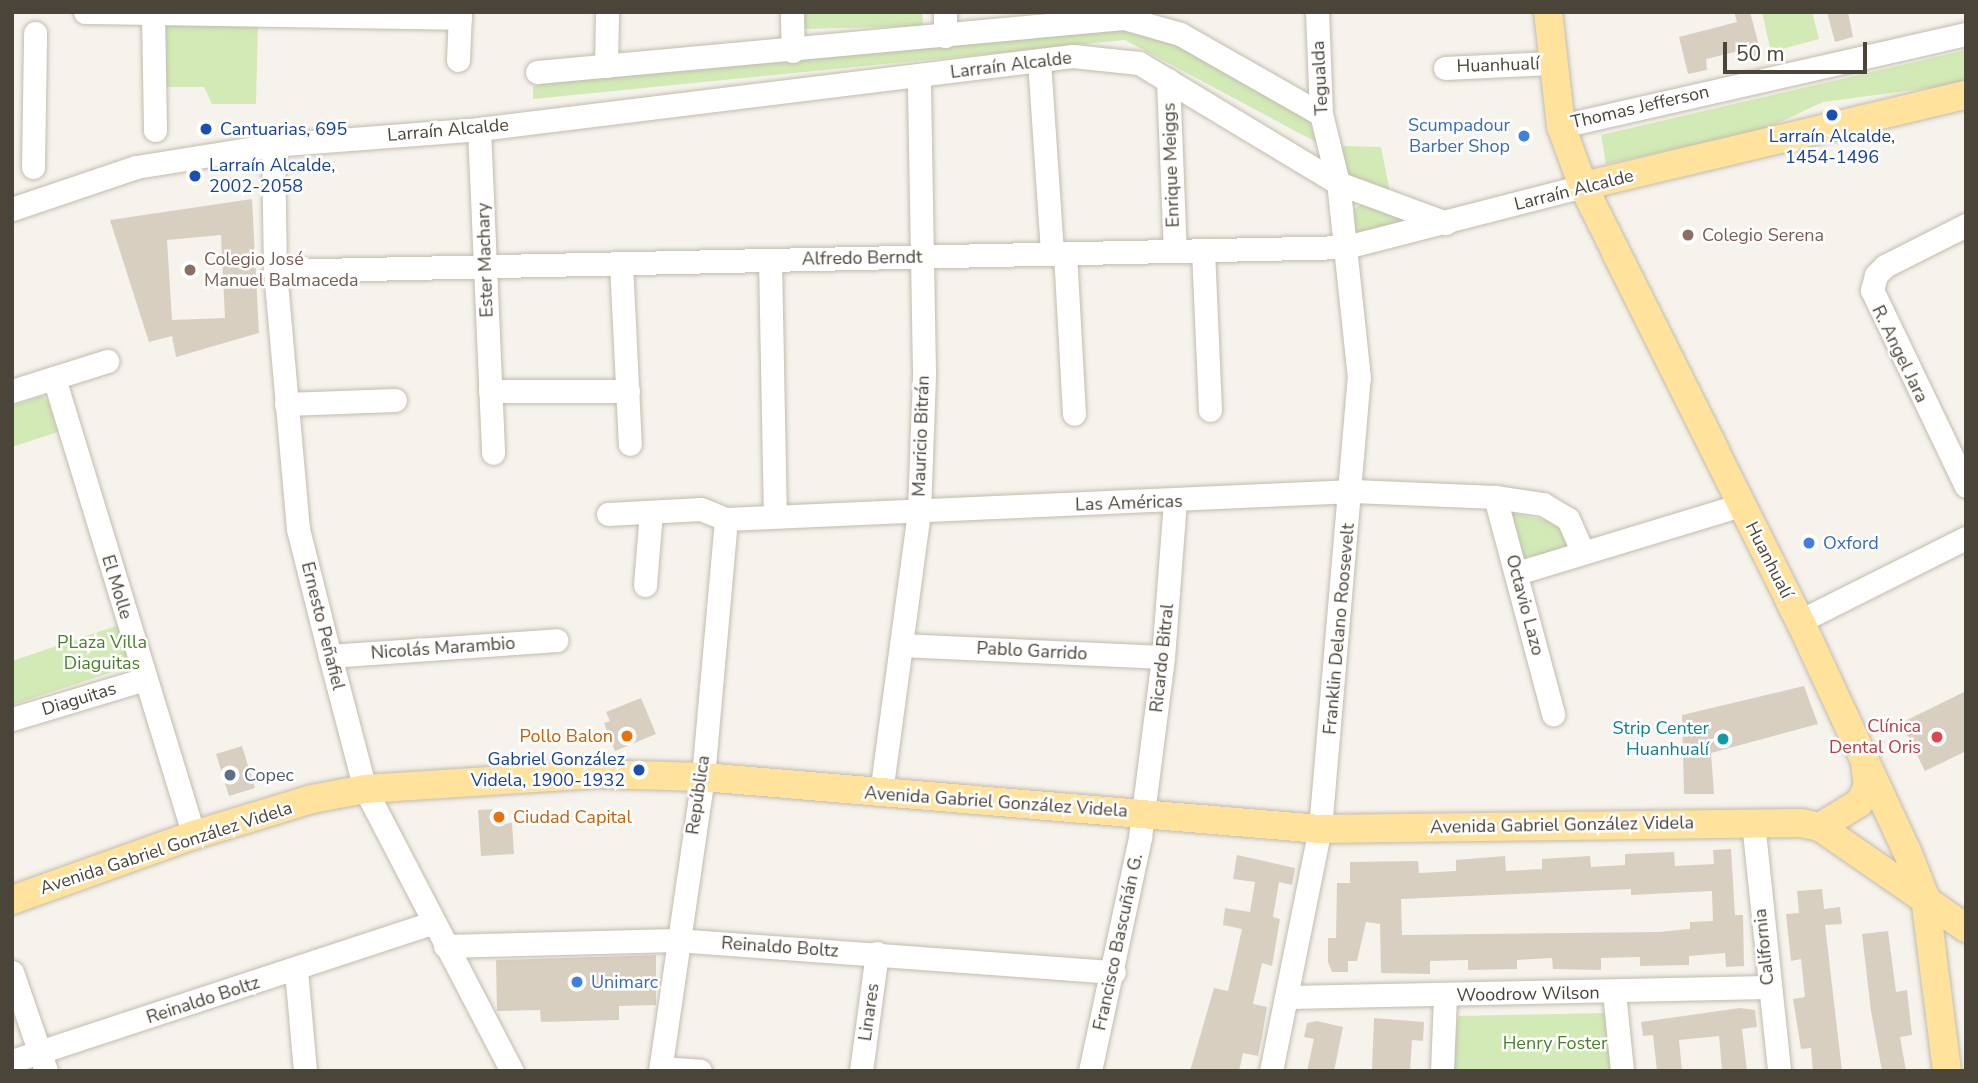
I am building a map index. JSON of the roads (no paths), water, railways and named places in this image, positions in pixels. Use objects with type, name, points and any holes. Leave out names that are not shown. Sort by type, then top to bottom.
[{"type":"main road","name":"Huanhualí","points":[[1548,12],[1550,63],[1561,126],[1583,186],[1800,621],[1925,897],[1947,1071]]},
{"type":"main road","name":"Larraín Alcalde","points":[[1583,186],[1966,95]]},
{"type":"main road","points":[[1820,827],[1859,803],[1868,787],[1864,758]]},
{"type":"main road","name":"Avenida Gabriel González Videla","points":[[12,900],[194,835],[365,789],[598,774],[703,777],[1320,828],[1753,822],[1820,827],[1925,897],[1966,928]]},
{"type":"street","points":[[85,12],[460,15],[458,60]]},
{"type":"street","points":[[606,66],[607,12]]},
{"type":"street","points":[[792,12],[793,51]]},
{"type":"street","points":[[945,12],[946,36]]},
{"type":"street","name":"Tegualda","points":[[1317,12],[1321,114],[1338,183]]},
{"type":"street","points":[[153,13],[155,130]]},
{"type":"street","name":"Larraín Alcalde","points":[[537,72],[713,53],[793,51],[1098,17],[1124,18],[1180,34],[1321,114]]},
{"type":"street","points":[[33,167],[34,33]]},
{"type":"street","name":"Thomas Jefferson","points":[[1561,126],[1966,34]]},
{"type":"street","name":"Larraín Alcalde","points":[[12,209],[136,167],[273,145],[480,129],[1040,61],[1102,57],[1139,63],[1338,183],[1446,223],[1583,186]]},
{"type":"street","points":[[1040,61],[1074,414]]},
{"type":"street","name":"Huanhualí","points":[[1445,68],[1550,63]]},
{"type":"street","name":"Mauricio Bitrán","points":[[881,793],[919,512],[922,256],[919,76]]},
{"type":"street","name":"Enrique Meiggs","points":[[1168,80],[1175,251]]},
{"type":"street","name":"Ester Machary","points":[[480,129],[493,453]]},
{"type":"street","name":"Ernesto Peñafiel","points":[[273,145],[275,271],[298,529],[330,656],[365,789],[432,923],[512,1071]]},
{"type":"street","name":"Franklin Delano Roosevelt","points":[[1271,1071],[1320,828],[1353,491],[1359,377],[1338,183]]},
{"type":"street","name":"Alfredo Berndt","points":[[275,271],[1346,247],[1446,223]]},
{"type":"street","name":"R. Angel Jara","points":[[1966,225],[1885,266],[1876,275],[1872,290],[1966,486]]},
{"type":"street","points":[[1203,250],[1210,410]]},
{"type":"street","points":[[770,260],[775,515]]},
{"type":"street","points":[[621,263],[631,444]]},
{"type":"street","points":[[12,391],[107,361]]},
{"type":"street","name":"El Molle","points":[[54,378],[194,835]]},
{"type":"street","points":[[490,391],[628,391]]},
{"type":"street","points":[[286,404],[396,400]]},
{"type":"street","name":"Las Américas","points":[[608,514],[701,509],[726,519],[775,515],[1175,502],[1353,491],[1495,497],[1559,511],[1568,519],[1583,552]]},
{"type":"street","name":"Octavio Lazo","points":[[1495,497],[1553,714]]},
{"type":"street","name":"Ricardo Bitral","points":[[1143,813],[1163,657],[1175,502]]},
{"type":"street","points":[[1517,573],[1741,505]]},
{"type":"street","points":[[645,585],[651,512]]},
{"type":"street","name":"República","points":[[660,1069],[676,940],[703,777],[726,519]]},
{"type":"street","points":[[1800,621],[1966,538]]},
{"type":"street","name":"Nicolás Marambio","points":[[330,656],[556,640]]},
{"type":"street","name":"Pablo Garrido","points":[[901,645],[1163,657]]},
{"type":"street","name":"Diaguitas","points":[[12,719],[145,679]]},
{"type":"street","name":"Francisco Bascuñán G.","points":[[1090,1071],[1114,972],[1143,813]]},
{"type":"street","name":"California","points":[[1753,822],[1768,987],[1779,1071]]},
{"type":"street","name":"Reinaldo Boltz","points":[[12,1061],[43,1062],[432,923]]},
{"type":"street","name":"Reinaldo Boltz","points":[[445,946],[676,940],[1114,972]]},
{"type":"street","name":"Linares","points":[[861,1071],[877,953]]},
{"type":"street","points":[[296,970],[305,1071]]},
{"type":"street","points":[[12,972],[43,1062]]},
{"type":"street","name":"Woodrow Wilson","points":[[1288,997],[1445,996],[1768,987]]},
{"type":"street","points":[[1614,992],[1622,1071]]},
{"type":"street","points":[[1442,1071],[1445,996]]},
{"type":"street","points":[[660,1069],[700,1071]]},
{"type":"place","name":"Larraín Alcalde, 1454-1496","points":[[1832,115]]},
{"type":"place","name":"Cantuarias, 695","points":[[206,129]]},
{"type":"place","name":"Scumpadour Barber Shop","points":[[1524,136]]},
{"type":"place","name":"Larraín Alcalde, 2002-2058","points":[[195,176]]},
{"type":"place","name":"Colegio Serena","points":[[1688,235]]},
{"type":"place","name":"Colegio José Manuel Balmaceda","points":[[190,270]]},
{"type":"place","name":"Oxford","points":[[1809,543]]},
{"type":"place","name":"Pollo Balon","points":[[627,736]]},
{"type":"place","name":"Clínica Dental Oris","points":[[1937,737]]},
{"type":"place","name":"Strip Center Huanhualí","points":[[1723,739]]},
{"type":"place","name":"Gabriel González Videla, 1900-1932","points":[[639,770]]},
{"type":"place","name":"Copec","points":[[230,775]]},
{"type":"place","name":"Ciudad Capital","points":[[499,817]]},
{"type":"place","name":"Unimarc","points":[[577,982]]},
{"type":"park label","name":"PLaza Villa Diaguitas","points":[[102,653]]},
{"type":"park label","name":"Henry Foster","points":[[1555,1043]]}]
